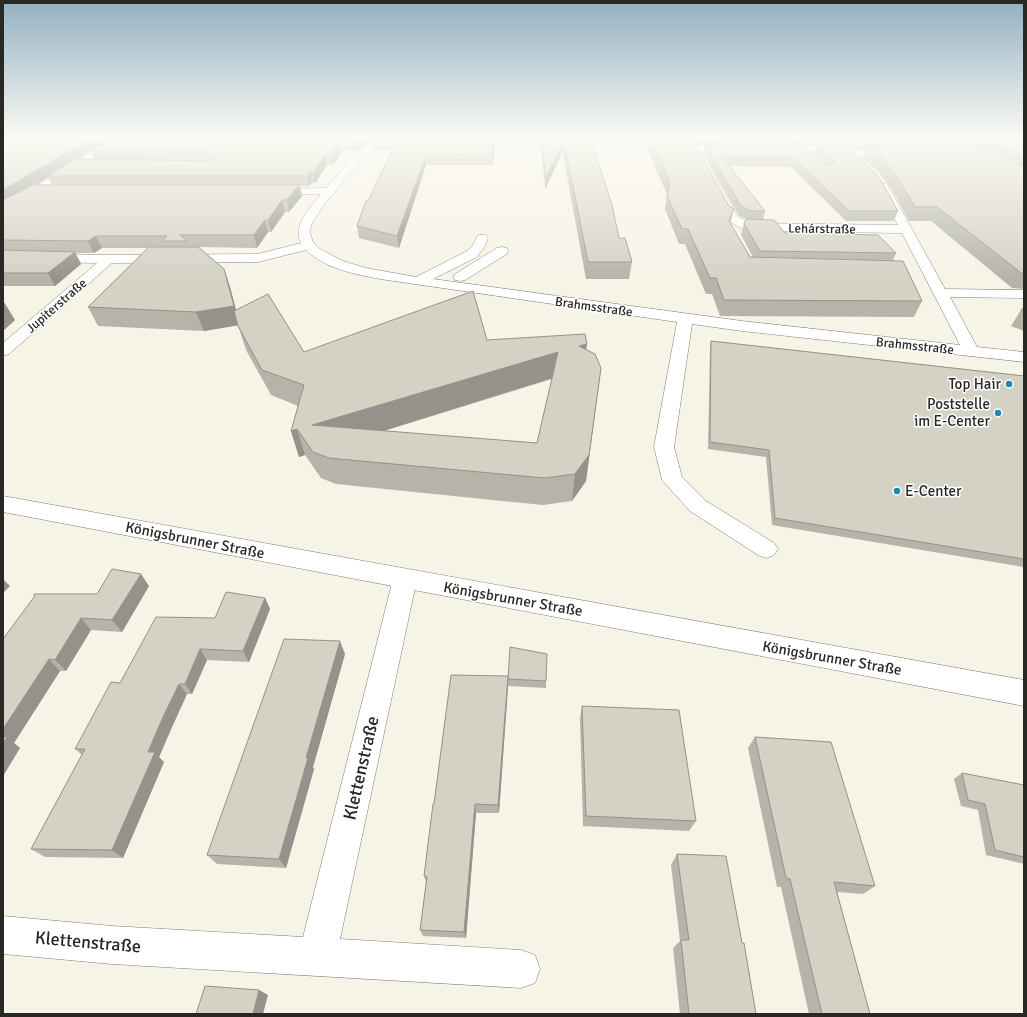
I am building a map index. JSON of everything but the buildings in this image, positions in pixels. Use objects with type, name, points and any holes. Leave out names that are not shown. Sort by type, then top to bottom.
[{"type":"street","points":[[3,211],[46,184]]},
{"type":"street","points":[[309,245],[305,237],[304,226],[334,184]]},
{"type":"street","name":"Lehárstraße","points":[[714,184],[733,219],[736,229],[757,227],[907,230]]},
{"type":"street","points":[[881,184],[886,191],[942,293],[971,351]]},
{"type":"street","points":[[35,191],[59,191]]},
{"type":"street","points":[[258,191],[328,191]]},
{"type":"street","points":[[418,281],[472,254],[479,246],[482,238]]},
{"type":"street","name":"Jupiterstraße","points":[[3,258],[258,258],[309,245]]},
{"type":"street","name":"Brahmsstraße","points":[[309,245],[325,257],[358,270],[418,281],[742,326],[1024,357]]},
{"type":"street","points":[[448,285],[502,251]]},
{"type":"street","name":"Jupiterstraße","points":[[3,351],[109,259]]},
{"type":"street","points":[[914,271],[929,271]]},
{"type":"street","points":[[942,293],[1024,294]]},
{"type":"street","points":[[685,318],[664,447],[672,480],[698,506],[766,549]]},
{"type":"street","name":"Königsbrunner Straße","points":[[3,504],[1024,693]]},
{"type":"street","name":"Klettenstraße","points":[[317,957],[405,579]]},
{"type":"street","name":"Klettenstraße","points":[[3,935],[112,945],[521,969]]},
{"type":"place","name":"Top Hair","points":[[1009,384]]},
{"type":"place","name":"Poststelle im E-Center","points":[[998,413]]},
{"type":"place","name":"E-Center","points":[[897,491]]}]
